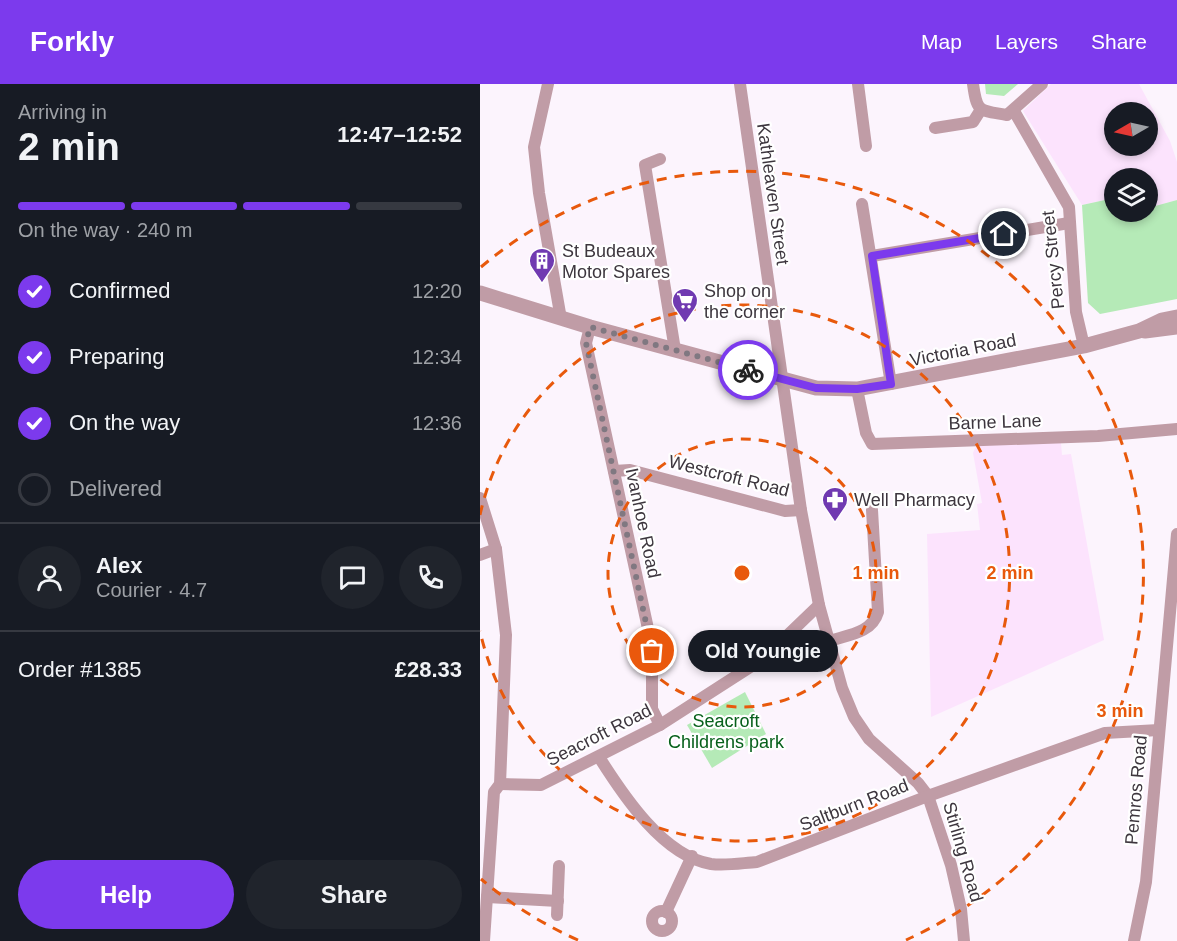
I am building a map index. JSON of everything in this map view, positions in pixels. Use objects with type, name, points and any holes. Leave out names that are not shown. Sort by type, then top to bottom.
[{"type":"street","points":[[548,84],[534,147],[539,193],[561,319]]},
{"type":"street","name":"Kathleaven Street","points":[[740,84],[784,380]]},
{"type":"street","points":[[858,84],[866,146]]},
{"type":"street","points":[[973,84],[976,106],[980,111],[1007,115],[1042,84]]},
{"type":"street","points":[[935,128],[973,122],[980,111]]},
{"type":"street","name":"Percy Street","points":[[1014,111],[1069,207],[1076,312],[1084,346]]},
{"type":"street","points":[[660,159],[645,165],[675,350]]},
{"type":"street","points":[[862,204],[891,384]]},
{"type":"street","points":[[872,256],[1069,223]]},
{"type":"street","name":"Victoria Road","points":[[480,293],[561,319],[816,388],[857,389],[891,384],[1084,346],[1139,331],[1177,327]]},
{"type":"street","name":"Victoria Road","points":[[1139,331],[1177,316]]},
{"type":"street","name":"Ivanhoe Road","points":[[590,327],[586,343],[652,651],[652,710],[660,725]]},
{"type":"street","name":"Stirling Road","points":[[784,380],[801,510],[819,605],[842,688],[854,717],[869,740],[928,796],[954,876],[962,909],[964,941]]},
{"type":"street","name":"Barne Lane","points":[[857,389],[866,433],[872,444],[1098,436],[1177,429]]},
{"type":"street","name":"Westcroft Road","points":[[614,471],[630,470],[785,511],[801,510]]},
{"type":"street","points":[[480,498],[496,549],[506,635],[500,784],[494,792],[484,941]]},
{"type":"street","points":[[829,641],[864,630],[875,623],[878,612],[869,516]]},
{"type":"street","name":"Pemros Road","points":[[1134,941],[1146,882],[1177,534]]},
{"type":"street","points":[[480,555],[496,549]]},
{"type":"street","name":"Seacroft Road","points":[[500,784],[541,784],[660,725],[764,658],[819,605]]},
{"type":"street","name":"Saltburn Road","points":[[599,757],[630,805],[672,845],[709,863],[757,862],[928,796],[1106,733],[1160,730]]},
{"type":"street","points":[[666,912],[692,856]]},
{"type":"street","points":[[558,915],[559,866]]},
{"type":"street","points":[[487,897],[558,901]]},
{"type":"shaded area","points":[[1051,84],[1139,84],[1149,102],[1104,102],[1104,156],[1158,156],[1158,119],[1170,141],[1177,162],[1177,200],[1158,205],[1158,168],[1104,168],[1104,200],[1082,205],[1023,111]]},
{"type":"shaded area","points":[[1061,443],[1062,455],[1071,454],[1104,640],[931,717],[927,534],[980,530],[977,504],[982,503],[973,453],[975,448],[981,444]]},
{"type":"green space","points":[[985,84],[1018,84],[1004,96],[986,94]]},
{"type":"green space","points":[[1104,200],[1104,222],[1158,222],[1158,205],[1177,200],[1177,299],[1100,314],[1088,303],[1082,205]]},
{"type":"green space","name":"Seacroft Childrens park","points":[[745,692],[766,734],[712,768],[687,725]]},
{"type":"way so far","points":[[652,651],[586,343],[590,327],[748,370]]},
{"type":"place","name":"St Budeaux Motor Spares","points":[[542,284]]},
{"type":"place","name":"Shop on the corner","points":[[685,324]]},
{"type":"place","name":"Well Pharmacy","points":[[835,523]]},
{"type":"place","name":"Old Youngie","points":[[652,651]]},
{"type":"route","points":[[748,370],[816,388],[857,389],[891,384],[872,256],[1004,234]]}]
